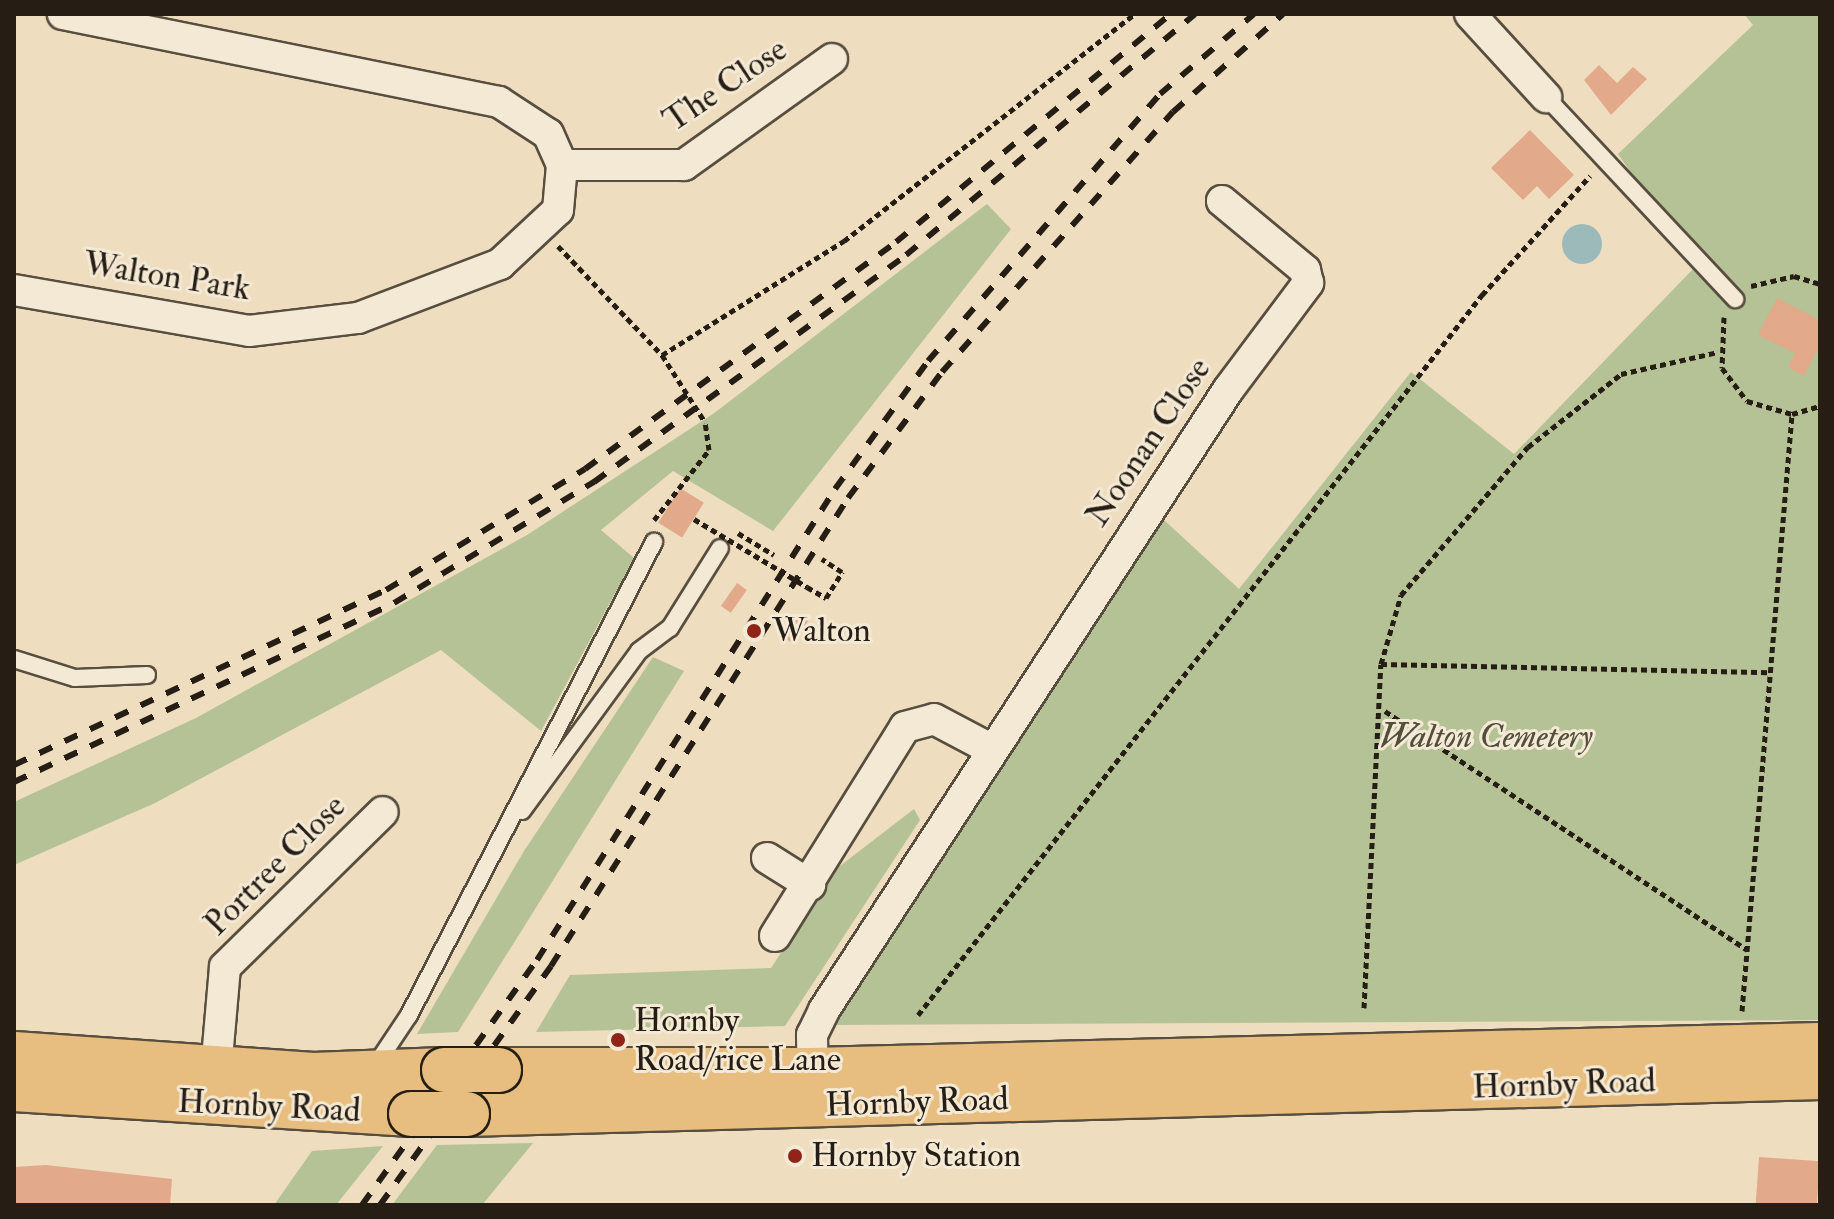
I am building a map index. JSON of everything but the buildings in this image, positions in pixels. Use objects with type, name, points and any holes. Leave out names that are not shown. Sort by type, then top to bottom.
[{"type":"main road","name":"Hornby Road","points":[[14,1089],[343,1111],[467,1114],[813,1088],[1820,1045]]},
{"type":"main road","name":"Hornby Road","points":[[14,1054],[216,1070],[499,1070],[813,1088],[1820,1077]]},
{"type":"street","points":[[63,14],[499,102],[548,134],[562,165]]},
{"type":"street","points":[[1470,14],[1546,97]]},
{"type":"street","name":"The Close","points":[[562,165],[684,165],[832,59]]},
{"type":"street","name":"Walton Park","points":[[14,290],[265,329],[358,318],[500,264],[558,210],[562,165]]},
{"type":"street","name":"Noonan Close","points":[[813,1088],[812,1035],[824,1010],[989,748],[1228,390],[1308,283],[1305,270],[1222,201]]},
{"type":"street","points":[[775,936],[810,885],[905,727],[934,719],[989,748]]},
{"type":"street","name":"Portree Close","points":[[216,1070],[225,967],[383,812]]},
{"type":"street","points":[[767,858],[810,885]]},
{"type":"lane","points":[[1546,97],[1735,299]]},
{"type":"lane","points":[[343,1111],[409,1015],[654,542]]},
{"type":"lane","points":[[491,854],[639,651],[670,628],[720,548]]},
{"type":"lane","points":[[14,659],[75,678],[147,675]]},
{"type":"path","points":[[662,355],[844,241],[1135,14]]},
{"type":"path","points":[[918,1015],[1482,295],[1604,161]]},
{"type":"path","points":[[540,227],[662,355],[705,422],[709,450],[654,521]]},
{"type":"path","points":[[1819,282],[1770,278],[1735,299],[1718,352],[1729,383],[1747,401],[1792,414],[1820,406]]},
{"type":"path","points":[[1364,1008],[1381,664],[1401,595],[1528,447],[1621,374],[1718,352]]},
{"type":"path","points":[[1742,1011],[1792,414]]},
{"type":"path","points":[[694,519],[826,598],[842,572],[822,559]]},
{"type":"path","points":[[761,547],[774,555]]},
{"type":"path","points":[[1381,664],[1770,672]]},
{"type":"path","points":[[1385,711],[1747,950]]},
{"type":"green space","name":"Walton Cemetery","points":[[1744,14],[1820,14],[1820,1020],[834,1025],[1164,520],[1239,589],[1411,372],[1514,454],[1696,266],[1618,154],[1753,25]]},
{"type":"green space","points":[[987,204],[1011,229],[773,531],[673,471],[601,530],[634,558],[541,731],[441,650],[155,803],[14,865],[14,802],[196,718],[527,535],[713,414]]},
{"type":"green space","points":[[653,657],[684,671],[458,1032],[417,1034],[524,851]]},
{"type":"green space","points":[[914,809],[920,820],[785,1026],[536,1032],[570,975],[771,968],[836,869]]},
{"type":"green space","points":[[533,1143],[482,1205],[392,1205],[437,1145]]},
{"type":"green space","points":[[383,1146],[336,1205],[274,1205],[312,1151]]},
{"type":"water","points":[[1582,224],[1596,230],[1602,244],[1596,258],[1582,264],[1568,258],[1562,244],[1568,230]]},
{"type":"railway","points":[[14,765],[386,590],[585,469],[896,242],[1171,14]]},
{"type":"railway","points":[[14,782],[394,603],[594,482],[906,255],[1195,14]]},
{"type":"railway","points":[[362,1205],[537,960],[835,489],[928,361],[1160,94],[1254,14]]},
{"type":"railway","points":[[380,1205],[551,966],[848,498],[942,372],[1173,112],[1283,14]]},
{"type":"place","name":"Walton","points":[[754,631]]},
{"type":"place","name":"Hornby Road/rice Lane","points":[[618,1040]]},
{"type":"place","name":"Hornby Station","points":[[795,1156]]}]
